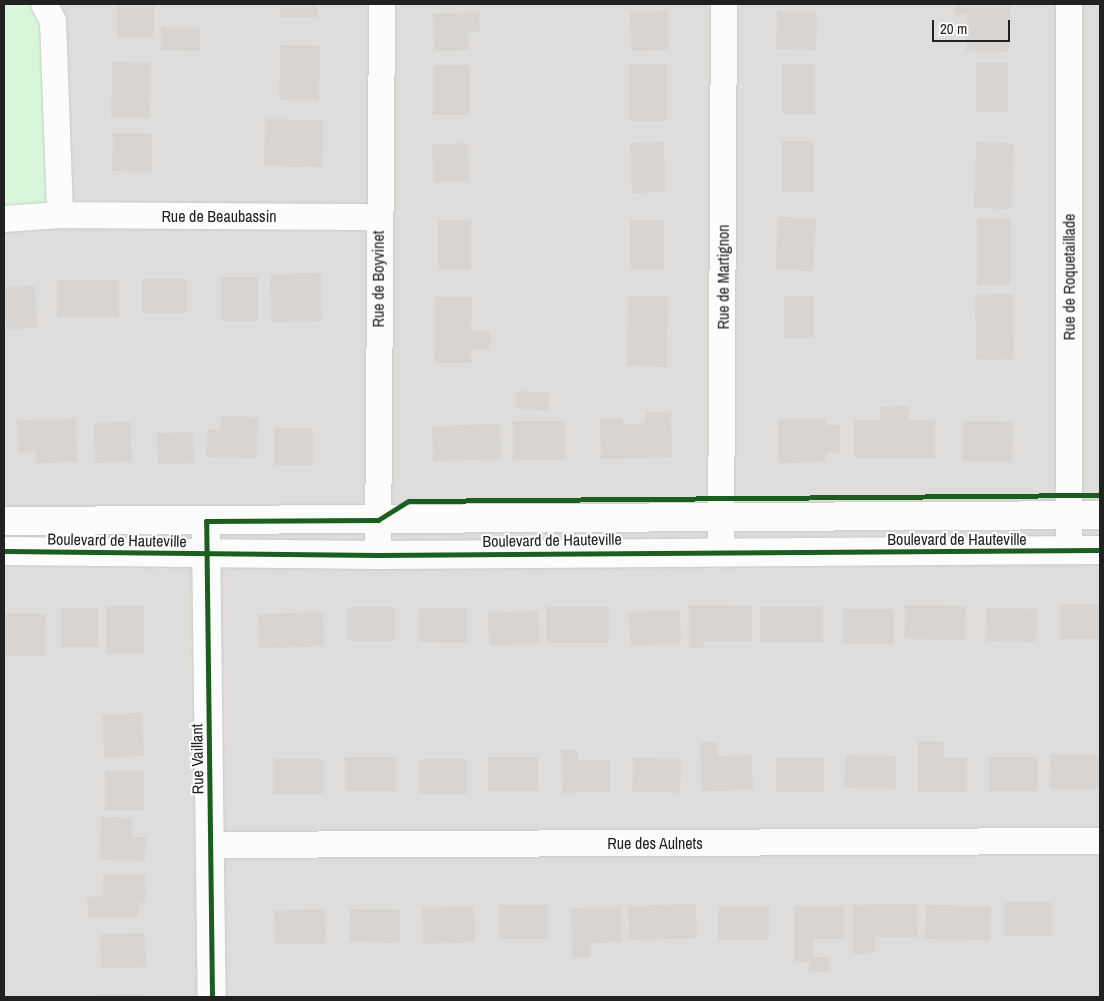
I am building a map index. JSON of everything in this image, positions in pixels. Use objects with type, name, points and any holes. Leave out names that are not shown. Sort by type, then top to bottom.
[{"type":"street","points":[[44,4],[53,21],[60,215]]},
{"type":"street","name":"Rue de Boyvinet","points":[[378,555],[378,217],[382,4]]},
{"type":"street","name":"Rue de Martignon","points":[[722,551],[724,4]]},
{"type":"street","name":"Rue de Roquetaillade","points":[[1069,4],[1069,551]]},
{"type":"street","name":"Rue de Beaubassin","points":[[4,219],[60,215],[378,217]]},
{"type":"street","name":"Boulevard de Hauteville","points":[[4,521],[1100,515]]},
{"type":"street","name":"Rue Vaillant","points":[[206,521],[212,997]]},
{"type":"street","name":"Boulevard de Hauteville","points":[[4,551],[378,555],[722,551],[1100,550]]},
{"type":"street","name":"Rue des Aulnets","points":[[210,845],[1100,841]]},
{"type":"shaded area","points":[[4,4],[1100,4],[1100,997],[4,997]]},
{"type":"green space","points":[[4,4],[44,4],[60,215],[4,219]]},
{"type":"building","points":[[117,4],[154,4],[154,38],[117,38]]},
{"type":"building","points":[[280,4],[318,4],[318,17],[280,17]]},
{"type":"building","points":[[954,4],[1010,4],[1009,52],[966,51],[967,15],[954,15]]},
{"type":"building","points":[[668,11],[669,50],[631,51],[630,12]]},
{"type":"building","points":[[777,11],[817,12],[816,50],[776,49]]},
{"type":"building","points":[[479,12],[480,31],[468,32],[469,50],[434,51],[433,14]]},
{"type":"building","points":[[161,27],[200,28],[200,51],[161,50]]},
{"type":"building","points":[[280,45],[320,46],[319,101],[279,100]]},
{"type":"building","points":[[112,62],[151,63],[150,118],[111,117]]},
{"type":"building","points":[[976,63],[1008,63],[1008,112],[976,112]]},
{"type":"building","points":[[629,64],[667,64],[667,121],[629,121]]},
{"type":"building","points":[[782,64],[815,64],[815,114],[782,114]]},
{"type":"building","points":[[433,65],[470,65],[470,115],[433,115]]},
{"type":"building","points":[[265,119],[323,120],[322,167],[264,166]]},
{"type":"building","points":[[113,133],[152,134],[151,172],[112,171]]},
{"type":"building","points":[[782,141],[814,141],[814,192],[782,192]]},
{"type":"building","points":[[664,142],[666,192],[632,193],[630,143]]},
{"type":"building","points":[[976,142],[1014,143],[1012,209],[974,208]]},
{"type":"building","points":[[468,143],[469,181],[433,182],[432,144]]},
{"type":"building","points":[[778,217],[816,219],[813,271],[775,269]]},
{"type":"building","points":[[977,218],[1011,218],[1011,285],[977,285]]},
{"type":"building","points":[[438,220],[471,220],[471,270],[438,270]]},
{"type":"building","points":[[630,220],[664,220],[664,270],[630,270]]},
{"type":"building","points":[[321,273],[322,321],[271,322],[270,274]]},
{"type":"building","points":[[221,277],[258,277],[258,321],[221,321]]},
{"type":"building","points":[[142,279],[187,279],[187,313],[142,313]]},
{"type":"building","points":[[57,280],[119,280],[119,317],[57,317]]},
{"type":"building","points":[[35,286],[37,328],[6,330],[4,288]]},
{"type":"building","points":[[1013,294],[1014,359],[976,360],[975,295]]},
{"type":"building","points":[[628,296],[668,297],[667,367],[627,366]]},
{"type":"building","points":[[784,296],[814,296],[814,338],[784,338]]},
{"type":"building","points":[[435,297],[472,297],[471,331],[491,331],[490,350],[471,349],[471,363],[434,363]]},
{"type":"building","points":[[516,391],[549,392],[548,410],[515,409]]},
{"type":"building","points":[[909,406],[909,420],[935,420],[935,458],[854,458],[854,420],[881,420],[880,407]]},
{"type":"building","points":[[646,412],[671,412],[672,457],[601,459],[600,418],[623,418],[623,424],[646,423]]},
{"type":"building","points":[[221,416],[258,417],[257,458],[206,457],[207,429],[220,430]]},
{"type":"building","points":[[76,419],[77,462],[36,463],[36,451],[18,452],[17,420]]},
{"type":"building","points":[[778,419],[826,419],[826,425],[840,425],[840,453],[826,453],[826,462],[778,463]]},
{"type":"building","points":[[513,421],[565,421],[565,460],[513,460]]},
{"type":"building","points":[[963,421],[1013,422],[1012,462],[962,461]]},
{"type":"building","points":[[131,422],[132,462],[95,463],[94,423]]},
{"type":"building","points":[[500,424],[501,459],[433,461],[432,426]]},
{"type":"building","points":[[274,428],[313,428],[313,465],[274,465]]},
{"type":"building","points":[[193,432],[194,463],[158,464],[157,433]]},
{"type":"building","points":[[1060,604],[1100,604],[1100,639],[1060,639]]},
{"type":"building","points":[[689,605],[752,606],[752,641],[704,641],[704,648],[689,648]]},
{"type":"building","points":[[905,605],[966,606],[965,640],[904,639]]},
{"type":"building","points":[[106,606],[144,606],[144,654],[106,654]]},
{"type":"building","points":[[347,607],[395,607],[395,641],[347,641]]},
{"type":"building","points":[[546,607],[609,607],[609,643],[546,643]]},
{"type":"building","points":[[760,607],[823,607],[823,642],[760,642]]},
{"type":"building","points":[[61,608],[98,608],[98,647],[61,647]]},
{"type":"building","points":[[419,608],[467,609],[466,643],[418,642]]},
{"type":"building","points":[[986,608],[1037,609],[1036,642],[985,641]]},
{"type":"building","points":[[843,609],[894,609],[894,644],[843,644]]},
{"type":"building","points":[[680,610],[681,644],[630,646],[629,612]]},
{"type":"building","points":[[538,611],[539,644],[489,646],[488,613]]},
{"type":"building","points":[[323,612],[324,646],[259,648],[258,614]]},
{"type":"building","points":[[4,613],[46,614],[45,657],[4,656]]},
{"type":"building","points":[[142,713],[144,756],[104,758],[102,715]]},
{"type":"building","points":[[918,741],[944,742],[944,758],[967,758],[967,792],[918,792]]},
{"type":"building","points":[[700,742],[717,742],[718,756],[752,755],[753,790],[702,791]]},
{"type":"building","points":[[561,750],[578,750],[578,760],[610,760],[610,792],[562,793]]},
{"type":"building","points":[[1050,754],[1100,755],[1099,790],[1049,789]]},
{"type":"building","points":[[845,755],[896,756],[895,789],[844,788]]},
{"type":"building","points":[[345,757],[396,757],[396,791],[345,791]]},
{"type":"building","points":[[488,757],[538,757],[538,791],[488,791]]},
{"type":"building","points":[[989,757],[1038,757],[1038,791],[989,791]]},
{"type":"building","points":[[633,758],[681,759],[680,793],[632,792]]},
{"type":"building","points":[[776,758],[824,758],[824,792],[776,792]]},
{"type":"building","points":[[273,759],[324,759],[324,794],[273,794]]},
{"type":"building","points":[[419,759],[467,759],[467,794],[419,794]]},
{"type":"building","points":[[105,771],[144,771],[144,810],[105,810]]},
{"type":"building","points":[[101,817],[132,818],[132,837],[146,837],[145,861],[100,860]]},
{"type":"building","points":[[145,874],[146,902],[139,903],[139,917],[88,918],[87,897],[103,896],[103,875]]},
{"type":"building","points":[[1004,902],[1052,902],[1052,936],[1004,936]]},
{"type":"building","points":[[696,904],[697,938],[629,940],[628,906]]},
{"type":"building","points":[[917,904],[918,937],[874,937],[875,953],[853,954],[853,905]]},
{"type":"building","points":[[499,905],[548,905],[548,939],[499,939]]},
{"type":"building","points":[[926,905],[991,906],[990,940],[925,939]]},
{"type":"building","points":[[474,906],[475,942],[423,944],[422,908]]},
{"type":"building","points":[[718,906],[769,906],[769,940],[718,940]]},
{"type":"building","points":[[794,906],[844,907],[844,939],[813,939],[813,957],[830,957],[829,972],[809,972],[809,962],[794,961]]},
{"type":"building","points":[[621,907],[622,942],[591,943],[591,957],[572,958],[571,908]]},
{"type":"building","points":[[325,909],[326,943],[275,945],[274,911]]},
{"type":"building","points":[[350,909],[400,910],[399,943],[349,942]]},
{"type":"building","points":[[145,933],[146,967],[101,969],[100,935]]},
{"type":"building","points":[[96,994],[145,994],[145,997],[96,997]]},
{"type":"cycle path","points":[[212,997],[206,521],[378,520],[409,501],[1100,495]]},
{"type":"cycle path","points":[[4,551],[378,555],[1100,550]]}]
